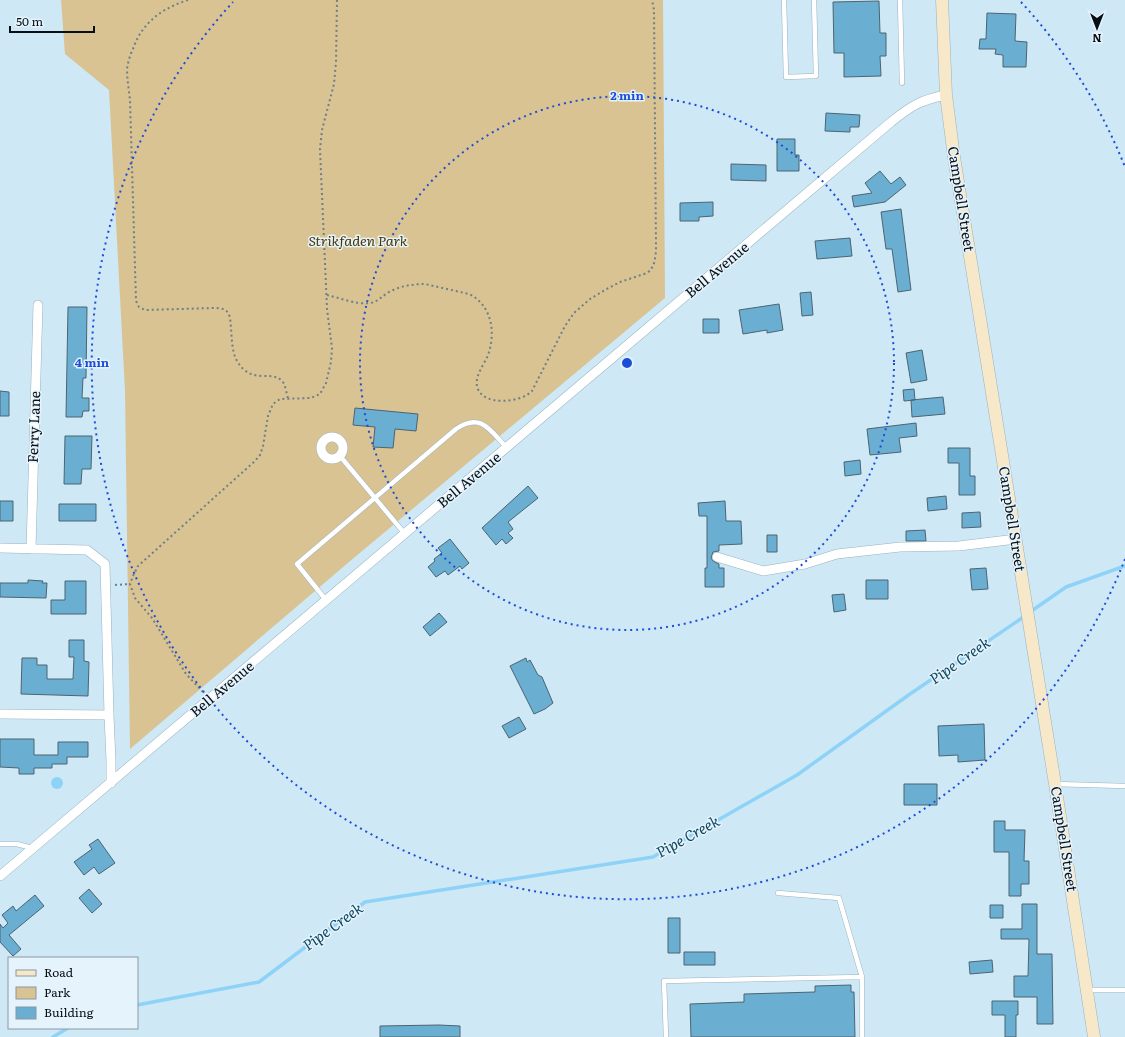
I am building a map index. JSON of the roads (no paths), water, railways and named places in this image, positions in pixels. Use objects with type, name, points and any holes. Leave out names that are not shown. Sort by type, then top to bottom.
[{"type":"street","name":"Campbell Street","points":[[942,0],[946,95],[954,157],[1055,784],[1094,1037]]},
{"type":"street","name":"Bell Avenue","points":[[0,876],[892,122],[912,106],[932,98],[946,95]]},
{"type":"street","name":"Ferry Lane","points":[[31,549],[38,305]]},
{"type":"street","points":[[717,557],[763,571],[805,564],[837,554],[900,547],[959,546],[1016,539]]},
{"type":"street","points":[[0,548],[87,550],[105,564],[111,783]]},
{"type":"street","points":[[0,714],[109,715]]},
{"type":"lane","points":[[784,0],[786,77],[816,76],[814,0]]},
{"type":"lane","points":[[900,0],[902,83]]},
{"type":"lane","points":[[327,600],[297,564],[456,429],[466,422],[483,424],[507,448]]},
{"type":"lane","points":[[340,456],[405,534]]},
{"type":"lane","points":[[1055,784],[1125,786]]},
{"type":"lane","points":[[0,844],[17,844],[33,849]]},
{"type":"lane","points":[[778,893],[839,898],[862,978],[862,1037]]},
{"type":"lane","points":[[666,1037],[664,981],[862,978]]},
{"type":"lane","points":[[1086,990],[1125,990]]},
{"type":"water","points":[[55,777],[59,777],[63,783],[59,789],[55,789],[51,785],[51,781]]},
{"type":"waterway","name":"Pipe Creek","points":[[1030,612],[1066,587],[1125,566]]},
{"type":"waterway","name":"Pipe Creek","points":[[138,1005],[259,982],[365,902],[653,857],[797,775],[910,694],[1025,616]]},
{"type":"waterway","name":"Pipe Creek","points":[[53,1037],[66,1029]]},
{"type":"park label","name":"Strikfaden Park","points":[[358,241]]}]
